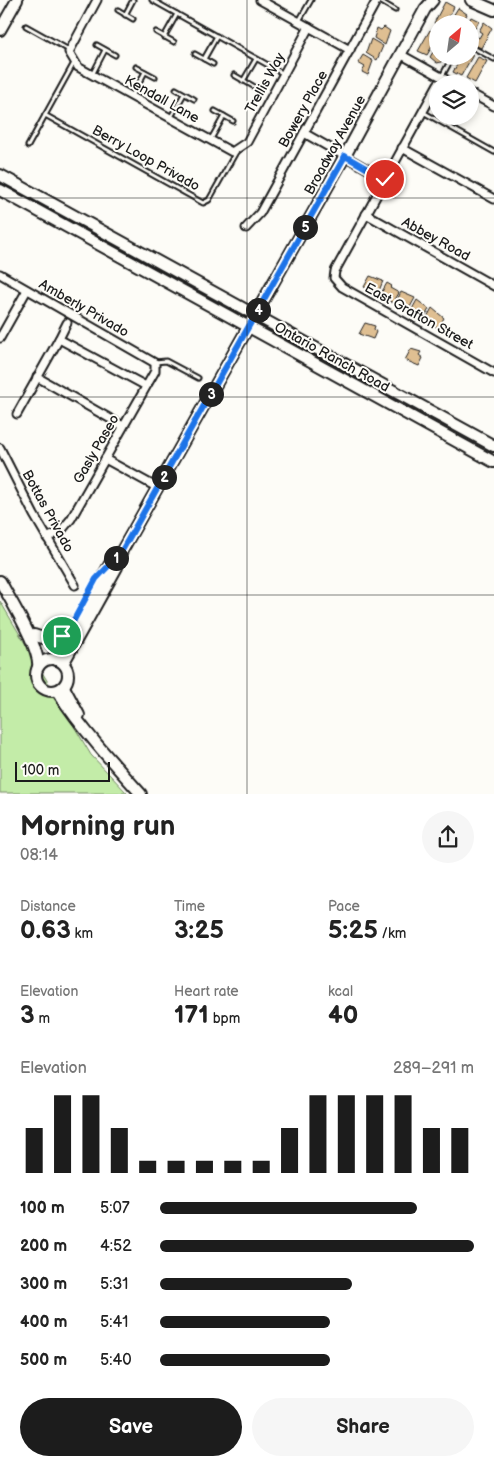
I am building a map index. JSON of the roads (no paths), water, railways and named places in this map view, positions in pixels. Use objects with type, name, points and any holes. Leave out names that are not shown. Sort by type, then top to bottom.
[{"type":"street","points":[[0,30],[17,0]]},
{"type":"street","points":[[260,0],[350,50]]},
{"type":"street","name":"Bowery Place","points":[[246,228],[260,213],[377,0]]},
{"type":"street","name":"Broadway Avenue","points":[[57,660],[117,566],[120,554],[345,156],[426,4],[433,0]]},
{"type":"street","points":[[471,0],[494,10]]},
{"type":"street","points":[[74,62],[70,50],[94,1]]},
{"type":"street","name":"Trellis Way","points":[[239,148],[246,142],[310,27]]},
{"type":"street","points":[[400,54],[429,75]]},
{"type":"street","name":"Kendall Lane","points":[[74,62],[92,75],[232,152],[239,148]]},
{"type":"street","points":[[479,97],[494,106]]},
{"type":"street","points":[[366,214],[429,100]]},
{"type":"street","points":[[304,132],[385,179]]},
{"type":"street","points":[[402,148],[494,199]]},
{"type":"street","name":"Ontario Ranch Road","points":[[0,175],[494,446]]},
{"type":"street","name":"Ontario Ranch Road","points":[[3,192],[494,462]]},
{"type":"street","name":"East Grafton Street","points":[[366,214],[334,271],[334,278],[342,287],[494,373]]},
{"type":"street","name":"Abbey Road","points":[[366,214],[494,286]]},
{"type":"street","name":"Amberly Privado","points":[[0,274],[155,362]]},
{"type":"street","points":[[157,276],[171,276],[248,318],[255,315]]},
{"type":"street","points":[[0,338],[27,290]]},
{"type":"street","points":[[17,414],[67,323]]},
{"type":"street","points":[[249,327],[259,325],[328,363],[342,363]]},
{"type":"street","points":[[59,339],[146,386]]},
{"type":"street","name":"Gasly Paseo","points":[[48,538],[61,531],[71,519],[146,386],[154,371],[155,362]]},
{"type":"street","points":[[37,377],[123,426]]},
{"type":"street","name":"Bottas Privado","points":[[0,448],[75,585]]},
{"type":"street","points":[[105,459],[158,488]]},
{"type":"street","name":"Broadway Avenue","points":[[57,660],[111,562],[120,554]]},
{"type":"street","points":[[34,635],[47,640],[56,639],[68,631],[96,579],[111,562]]},
{"type":"street","points":[[0,581],[26,628],[40,659],[36,676],[40,685],[48,691],[61,689]]},
{"type":"street","points":[[26,628],[34,635],[45,654],[57,660],[69,673],[61,689]]},
{"type":"street","points":[[38,667],[43,661],[57,660]]},
{"type":"street","points":[[61,689],[71,712],[141,794]]},
{"type":"lane","points":[[126,15],[134,0]]},
{"type":"lane","points":[[152,0],[284,74]]},
{"type":"lane","points":[[298,21],[311,0]]},
{"type":"lane","points":[[377,0],[396,10]]},
{"type":"lane","points":[[118,10],[134,19]]},
{"type":"lane","points":[[164,36],[177,14]]},
{"type":"lane","points":[[26,26],[70,50]]},
{"type":"lane","points":[[156,32],[174,42]]},
{"type":"lane","points":[[204,59],[216,36]]},
{"type":"lane","points":[[97,45],[115,55]]},
{"type":"lane","points":[[92,75],[106,50]]},
{"type":"lane","points":[[479,51],[494,59]]},
{"type":"lane","points":[[195,54],[213,64]]},
{"type":"lane","points":[[243,81],[256,58]]},
{"type":"lane","points":[[28,146],[74,62]]},
{"type":"lane","points":[[136,67],[154,77]]},
{"type":"lane","points":[[132,96],[145,72]]},
{"type":"lane","points":[[234,76],[253,86]]},
{"type":"lane","points":[[176,89],[194,99]]},
{"type":"lane","points":[[171,118],[184,94]]},
{"type":"lane","points":[[215,111],[233,121]]},
{"type":"lane","points":[[422,112],[494,152]]},
{"type":"lane","name":"Berry Loop Privado","points":[[45,115],[203,203],[209,200],[239,148]]},
{"type":"lane","points":[[211,140],[224,116]]},
{"type":"lane","points":[[155,362],[166,361],[198,378]]}]
